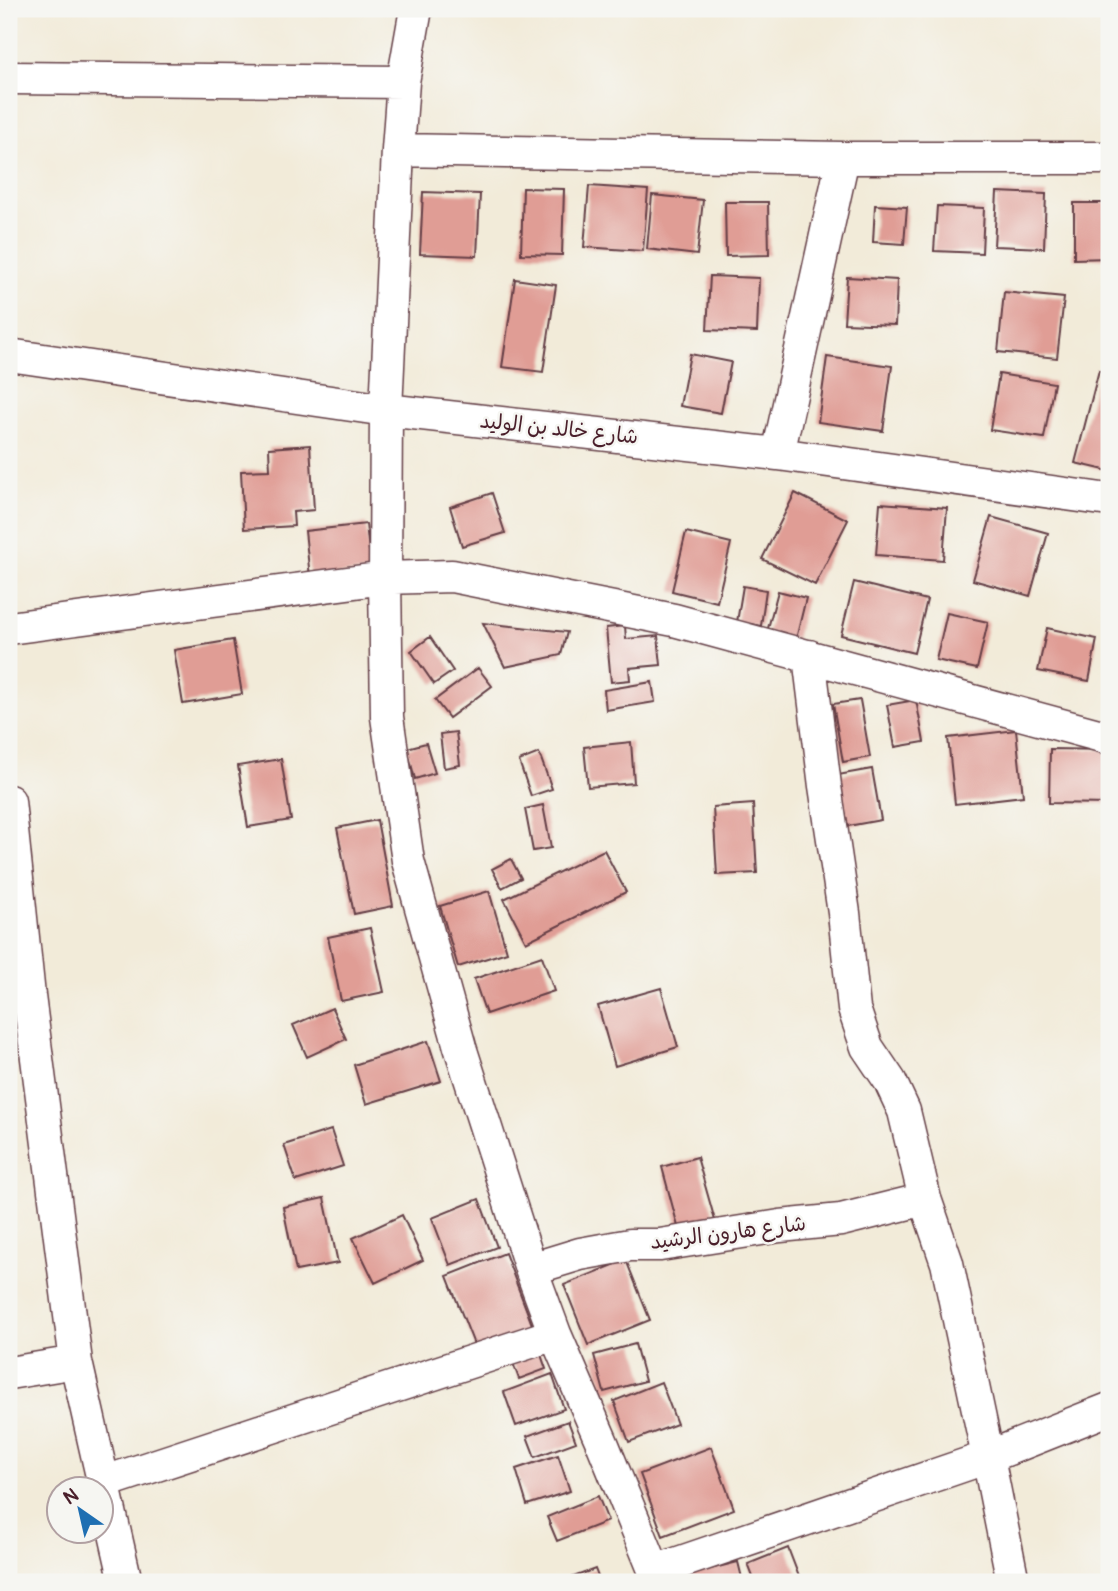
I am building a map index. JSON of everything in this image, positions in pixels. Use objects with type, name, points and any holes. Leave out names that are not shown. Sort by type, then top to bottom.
[{"type":"street","points":[[416,9],[403,82],[386,410],[387,717],[408,861],[460,1047],[531,1269],[555,1334],[657,1576],[988,1457],[1109,1409]]},
{"type":"street","points":[[9,78],[403,82]]},
{"type":"street","points":[[398,150],[843,158],[1109,158]]},
{"type":"street","points":[[778,454],[843,158]]},
{"type":"street","name":"شارع خالد بن الوليد","points":[[9,355],[386,410],[778,454],[1109,500]]},
{"type":"street","points":[[9,628],[385,578],[452,576],[674,620],[1109,738]]},
{"type":"street","points":[[809,656],[854,1009],[867,1047],[890,1082],[904,1111],[925,1199],[947,1263],[1013,1582]]},
{"type":"street","points":[[9,801],[29,996],[76,1362],[100,1476]]},
{"type":"street","name":"شارع هارون الرشيد","points":[[531,1269],[580,1254],[630,1245],[660,1245],[780,1226],[841,1220],[925,1199]]},
{"type":"street","points":[[116,1478],[555,1334]]},
{"type":"street","points":[[9,1373],[76,1362]]},
{"type":"street","points":[[116,1541],[126,1582]]},
{"type":"building","points":[[589,186],[648,190],[643,251],[584,247]]},
{"type":"building","points":[[523,188],[564,189],[562,255],[521,254]]},
{"type":"building","points":[[423,192],[480,194],[477,256],[420,254]]},
{"type":"building","points":[[997,192],[1046,194],[1044,248],[994,246]]},
{"type":"building","points":[[652,195],[703,200],[697,255],[647,249]]},
{"type":"building","points":[[725,202],[768,202],[769,255],[726,256]]},
{"type":"building","points":[[1074,203],[1109,203],[1109,258],[1074,259]]},
{"type":"building","points":[[875,205],[907,207],[904,244],[873,242]]},
{"type":"building","points":[[937,206],[984,208],[982,253],[934,251]]},
{"type":"building","points":[[710,276],[759,278],[757,332],[707,330]]},
{"type":"building","points":[[847,277],[897,280],[895,325],[844,323]]},
{"type":"building","points":[[515,279],[556,285],[543,372],[502,367]]},
{"type":"building","points":[[1004,292],[1064,298],[1057,358],[998,352]]},
{"type":"building","points":[[690,354],[731,362],[721,413],[680,406]]},
{"type":"building","points":[[827,357],[892,366],[883,431],[818,422]]},
{"type":"building","points":[[1099,370],[1109,373],[1109,471],[1075,463]]},
{"type":"building","points":[[999,374],[1054,383],[1044,438],[990,430]]},
{"type":"building","points":[[310,445],[314,510],[293,512],[294,526],[244,529],[241,471],[270,470],[269,448]]},
{"type":"building","points":[[492,493],[505,533],[462,546],[450,507]]},
{"type":"building","points":[[795,493],[848,520],[815,585],[762,559]]},
{"type":"building","points":[[880,503],[947,508],[943,560],[876,555]]},
{"type":"building","points":[[991,517],[1048,533],[1030,596],[973,580]]},
{"type":"building","points":[[366,524],[371,571],[310,577],[305,531]]},
{"type":"building","points":[[686,532],[731,543],[717,602],[672,591]]},
{"type":"building","points":[[854,582],[927,600],[914,653],[841,635]]},
{"type":"building","points":[[743,586],[766,590],[761,626],[737,622]]},
{"type":"building","points":[[778,591],[806,598],[796,639],[767,632]]},
{"type":"building","points":[[947,613],[988,622],[977,669],[936,660]]},
{"type":"building","points":[[483,623],[567,632],[561,655],[505,667]]},
{"type":"building","points":[[625,626],[626,639],[658,636],[661,665],[629,668],[630,680],[611,682],[606,628]]},
{"type":"building","points":[[1047,628],[1097,639],[1089,681],[1038,671]]},
{"type":"building","points":[[430,637],[453,671],[434,684],[411,651]]},
{"type":"building","points":[[233,640],[242,694],[183,704],[174,650]]},
{"type":"building","points":[[478,668],[492,686],[449,718],[435,700]]},
{"type":"building","points":[[652,682],[655,702],[606,710],[604,690]]},
{"type":"building","points":[[860,700],[870,757],[843,762],[833,704]]},
{"type":"building","points":[[916,700],[924,742],[895,747],[887,705]]},
{"type":"building","points":[[1016,730],[1023,796],[955,804],[948,738]]},
{"type":"building","points":[[456,732],[460,765],[444,768],[440,734]]},
{"type":"building","points":[[631,742],[634,783],[588,787],[584,747]]},
{"type":"building","points":[[426,743],[435,773],[415,779],[407,748]]},
{"type":"building","points":[[1050,749],[1109,750],[1109,804],[1049,803]]},
{"type":"building","points":[[539,753],[552,789],[531,796],[519,761]]},
{"type":"building","points":[[281,759],[291,820],[248,827],[238,766]]},
{"type":"building","points":[[872,769],[881,820],[848,826],[838,775]]},
{"type":"building","points":[[753,804],[757,873],[717,875],[713,807]]},
{"type":"building","points":[[543,805],[551,848],[533,851],[525,809]]},
{"type":"building","points":[[377,820],[393,906],[354,914],[337,828]]},
{"type":"building","points":[[604,850],[626,892],[526,942],[504,899]]},
{"type":"building","points":[[511,859],[521,878],[502,888],[492,869]]},
{"type":"building","points":[[489,891],[507,952],[458,967],[440,906]]},
{"type":"building","points":[[370,928],[384,992],[341,1001],[328,937]]},
{"type":"building","points":[[542,956],[554,991],[486,1014],[474,979]]},
{"type":"building","points":[[661,988],[678,1047],[615,1066],[598,1006]]},
{"type":"building","points":[[332,1008],[346,1039],[307,1057],[293,1025]]},
{"type":"building","points":[[428,1041],[441,1081],[366,1104],[354,1065]]},
{"type":"building","points":[[331,1130],[343,1166],[296,1181],[284,1145]]},
{"type":"building","points":[[697,1157],[716,1224],[680,1234],[662,1167]]},
{"type":"building","points":[[324,1198],[338,1263],[296,1271],[283,1207]]},
{"type":"building","points":[[479,1199],[497,1247],[450,1265],[432,1218]]},
{"type":"building","points":[[402,1215],[423,1260],[375,1283],[353,1238]]},
{"type":"building","points":[[505,1253],[534,1330],[477,1352],[447,1276]]},
{"type":"building","points":[[626,1260],[650,1320],[588,1345],[564,1285]]},
{"type":"building","points":[[635,1344],[645,1381],[604,1392],[594,1355]]},
{"type":"building","points":[[540,1352],[546,1369],[519,1379],[513,1363]]},
{"type":"building","points":[[552,1374],[564,1409],[516,1426],[504,1392]]},
{"type":"building","points":[[661,1382],[677,1424],[629,1442],[614,1401]]},
{"type":"building","points":[[568,1421],[576,1442],[535,1457],[527,1436]]},
{"type":"building","points":[[711,1447],[734,1509],[663,1536],[640,1474]]},
{"type":"building","points":[[558,1455],[570,1491],[527,1505],[516,1469]]},
{"type":"building","points":[[598,1496],[608,1521],[557,1541],[547,1517]]},
{"type":"building","points":[[788,1548],[801,1582],[755,1582],[748,1564]]},
{"type":"building","points":[[738,1562],[743,1582],[687,1582],[686,1575]]},
{"type":"building","points":[[595,1569],[600,1582],[560,1582]]}]
